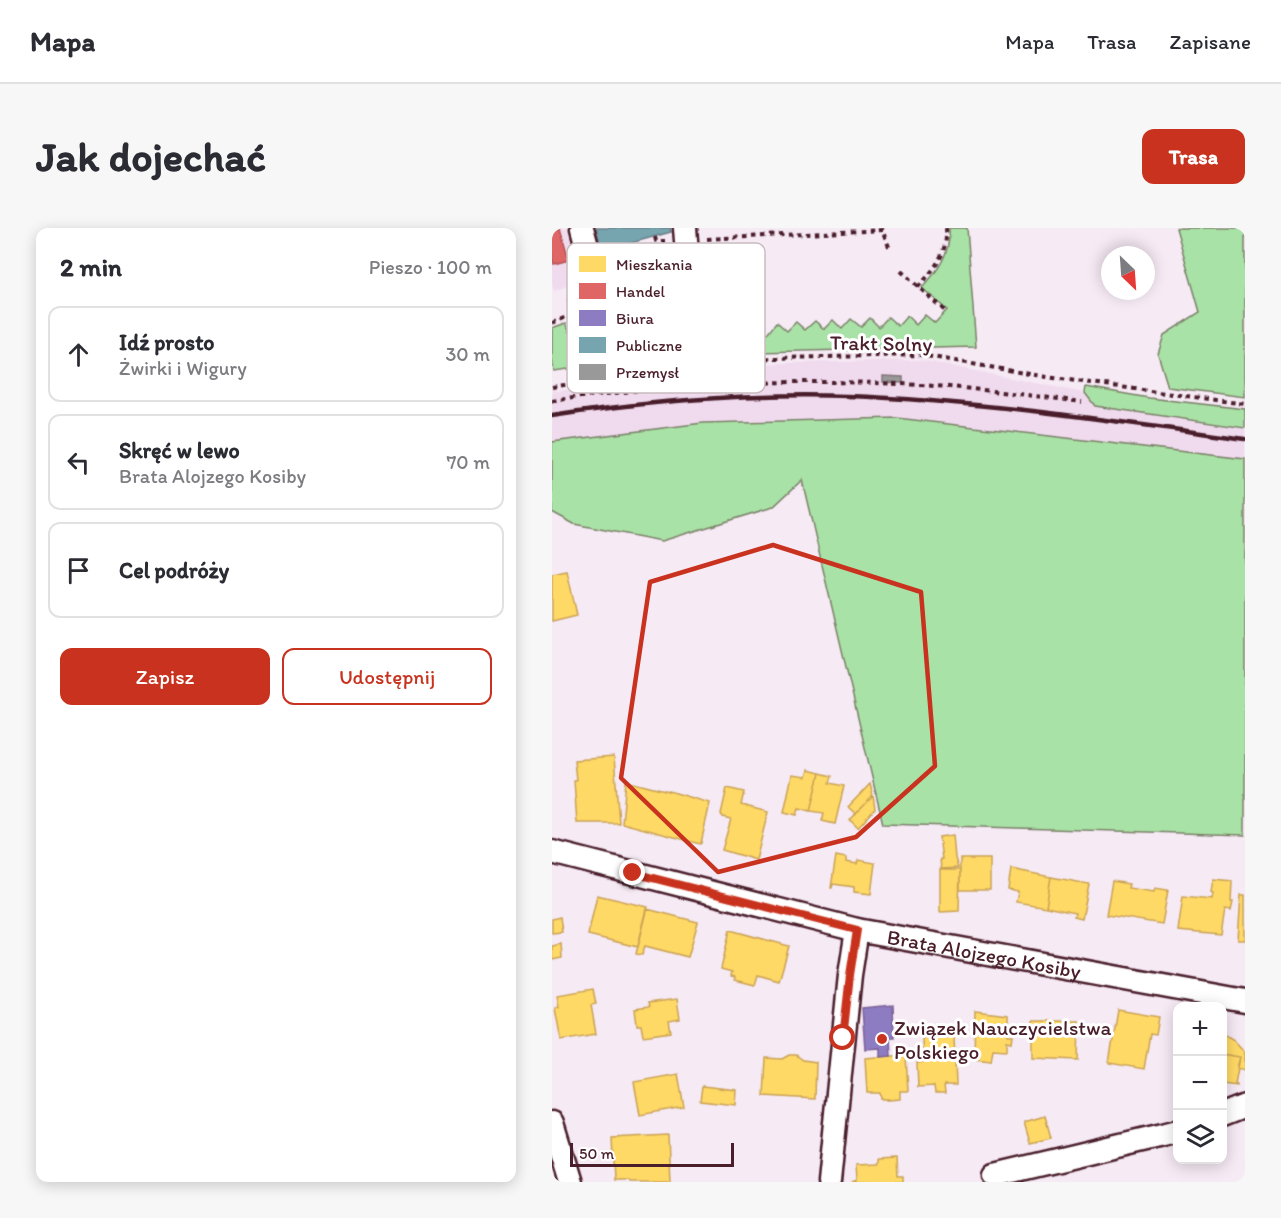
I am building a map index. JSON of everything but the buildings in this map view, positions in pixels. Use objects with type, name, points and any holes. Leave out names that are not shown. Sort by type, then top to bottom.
[{"type":"street","points":[[582,228],[586,243]]},
{"type":"street","points":[[685,228],[686,243]]},
{"type":"street","name":"Brata Alojzego Kosiby","points":[[552,852],[857,930],[1245,1001]]},
{"type":"street","points":[[829,1182],[850,975],[857,930]]},
{"type":"street","points":[[1227,1113],[1245,1106]]},
{"type":"street","points":[[552,1123],[570,1182]]},
{"type":"street","points":[[995,1174],[1173,1133]]},
{"type":"path","points":[[918,287],[933,271],[943,253],[946,228]]},
{"type":"path","points":[[703,243],[708,238],[882,230],[890,249]]},
{"type":"path","points":[[901,271],[945,311]]},
{"type":"path","points":[[552,323],[567,317]]},
{"type":"path","name":"Trakt Solny","points":[[765,358],[921,355],[1047,377],[1245,404]]},
{"type":"path","points":[[765,383],[853,382],[921,385],[1082,402]]},
{"type":"path","name":"Trakt Solny","points":[[552,387],[567,385]]},
{"type":"path","points":[[552,401],[606,393]]},
{"type":"highlighted area","points":[[773,545],[921,592],[935,766],[856,837],[718,872],[621,778],[650,582]]},
{"type":"shaded area","points":[[552,228],[567,228],[572,243],[567,243],[567,286],[554,291],[552,285]]},
{"type":"shaded area","points":[[921,360],[1085,393],[1245,417],[1245,459],[897,418],[703,423],[552,442],[552,388],[557,391],[567,390],[567,393],[765,393],[765,364]]},
{"type":"green space","points":[[949,228],[967,228],[976,347],[765,352],[765,335],[777,322],[787,331],[796,322],[805,330],[815,321],[824,329],[833,320],[842,329],[851,319],[861,327],[870,318],[879,327],[888,317],[898,326],[907,316],[916,325],[925,315],[935,323],[947,310],[922,288],[942,261],[949,237]]},
{"type":"green space","points":[[1176,228],[1245,228],[1245,397],[1168,387],[1158,354],[1164,335],[1200,312]]},
{"type":"green space","points":[[566,323],[567,369],[554,371],[552,328]]},
{"type":"green space","points":[[1086,387],[1149,398],[1245,409],[1245,428],[1095,406],[1085,393]]},
{"type":"green space","points":[[897,418],[1245,459],[1245,835],[883,824],[802,480],[773,507],[662,541],[574,524],[552,512],[552,442],[703,423]]},
{"type":"railway","points":[[552,416],[699,399],[847,396],[997,407],[1245,439]]},
{"type":"place","name":"Związek Nauczycielstwa Polskiego","points":[[882,1039]]},
{"type":"route","points":[[633,873],[857,930],[843,1038]]}]
